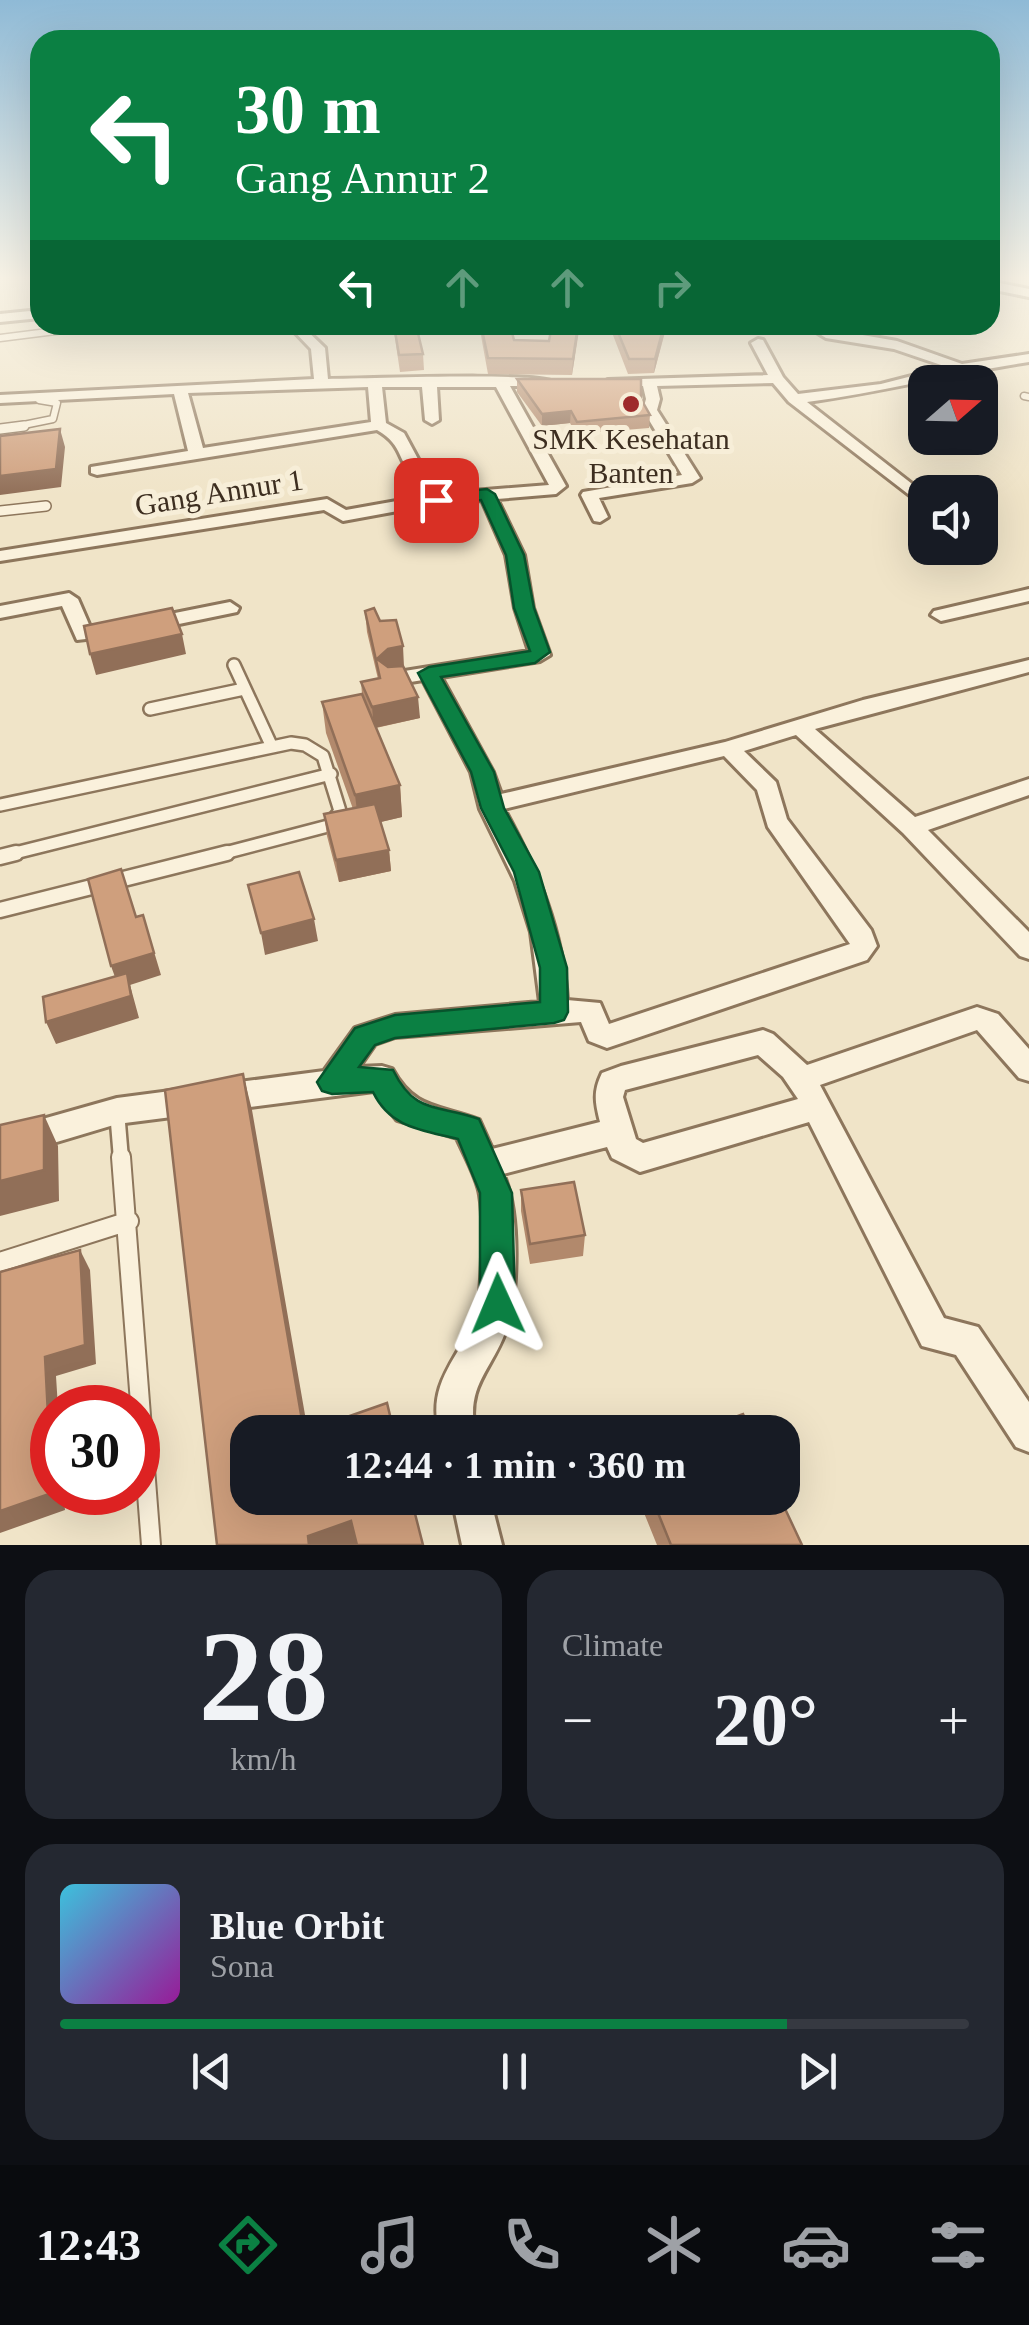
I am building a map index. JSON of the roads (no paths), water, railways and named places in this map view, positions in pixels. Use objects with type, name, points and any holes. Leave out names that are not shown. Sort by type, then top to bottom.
[{"type":"street","points":[[318,352],[320,382]]},
{"type":"street","points":[[763,352],[777,379],[794,399],[908,489]]},
{"type":"street","points":[[916,352],[952,365]]},
{"type":"street","points":[[981,365],[1029,358]]},
{"type":"street","points":[[594,383],[777,379]]},
{"type":"street","points":[[794,399],[908,380]]},
{"type":"street","points":[[429,381],[432,420]]},
{"type":"street","name":"Gang Annur 1","points":[[0,556],[327,504],[343,516],[558,486],[500,381]]},
{"type":"street","points":[[0,401],[320,382],[556,382]]},
{"type":"street","points":[[374,382],[380,425]]},
{"type":"street","points":[[600,517],[590,495],[692,478],[650,410],[654,399],[650,384]]},
{"type":"street","points":[[180,388],[196,454]]},
{"type":"street","points":[[862,390],[881,405]]},
{"type":"street","points":[[96,470],[380,425],[399,436],[416,472]]},
{"type":"street","points":[[392,679],[540,654],[524,608],[515,555],[487,494]]},
{"type":"street","points":[[0,612],[71,600],[86,636],[230,608]]},
{"type":"street","points":[[941,614],[1025,600]]},
{"type":"street","points":[[492,806],[507,799],[729,748],[1029,666]]},
{"type":"street","points":[[429,673],[482,772],[492,806],[526,872],[554,968],[554,1012]]},
{"type":"street","points":[[800,727],[1023,935]]},
{"type":"street","points":[[332,1082],[365,1036],[395,1026],[590,1011],[600,1033],[607,1036],[858,953],[864,946],[862,937],[776,821],[768,788],[729,748]]},
{"type":"street","points":[[911,827],[1029,787]]},
{"type":"street","points":[[1029,1069],[988,1022],[977,1018],[809,1093],[650,1157],[632,1155],[624,1148],[608,1097],[612,1082],[621,1078],[763,1042],[809,1093],[934,1334],[966,1339],[1029,1434]]},
{"type":"street","points":[[0,1145],[118,1111],[382,1078],[392,1101],[406,1112],[468,1129],[496,1193],[498,1304],[488,1330],[460,1376],[453,1415]]},
{"type":"street","points":[[482,1165],[616,1131]]},
{"type":"street","points":[[476,1515],[482,1545]]},
{"type":"lane","points":[[0,401],[57,403],[48,423],[0,429]]},
{"type":"lane","points":[[0,511],[46,506]]},
{"type":"lane","points":[[234,665],[272,747]]},
{"type":"lane","points":[[150,709],[244,689]]},
{"type":"lane","points":[[0,806],[291,743],[318,747],[331,774],[340,811],[328,826],[0,910]]},
{"type":"lane","points":[[0,858],[331,774]]},
{"type":"lane","points":[[118,1111],[150,1545]]},
{"type":"lane","points":[[0,1262],[129,1221]]},
{"type":"place","name":"SMK Kesehatan Banten","points":[[631,404]]}]
